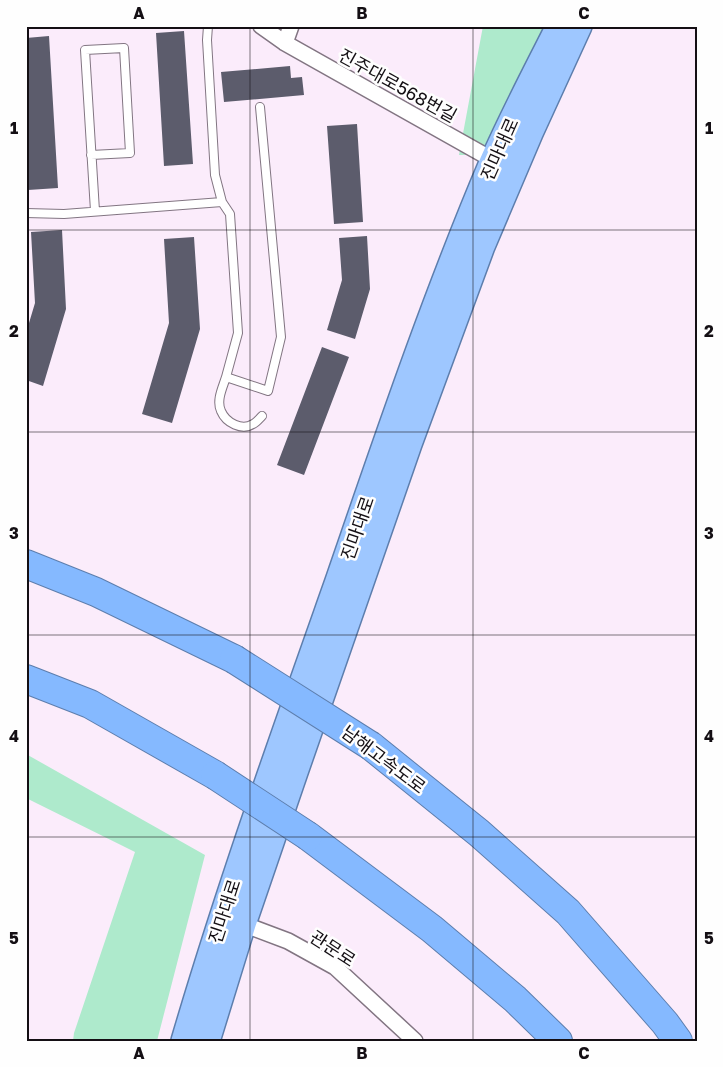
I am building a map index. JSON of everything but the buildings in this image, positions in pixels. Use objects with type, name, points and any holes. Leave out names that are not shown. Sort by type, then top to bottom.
[{"type":"highway","name":"진마대로","points":[[184,1041],[224,908],[388,437],[461,238],[493,160],[559,26]]},
{"type":"highway","name":"진마대로","points":[[207,1041],[243,924],[409,444],[482,246],[579,26]]},
{"type":"highway","name":"남해고속도로","points":[[26,564],[96,592],[234,659],[371,746],[479,832],[568,912],[665,1023],[678,1041]]},
{"type":"highway","points":[[26,679],[90,704],[214,775],[308,836],[432,929],[515,999],[558,1041]]},
{"type":"highway","points":[[515,999],[531,1041]]},
{"type":"street","name":"진주대로568번길","points":[[261,26],[285,43],[493,160]]},
{"type":"street","points":[[285,43],[291,26]]},
{"type":"street","name":"관문로","points":[[243,924],[288,941],[335,967],[415,1041]]},
{"type":"lane","points":[[208,26],[207,40],[215,175],[222,202],[230,214],[238,333],[220,395],[220,411],[229,422],[240,428],[252,425],[262,416]]},
{"type":"lane","points":[[91,155],[130,153],[124,48],[85,50],[91,155],[95,211]]},
{"type":"lane","points":[[226,377],[268,390],[281,337],[260,107]]},
{"type":"lane","points":[[26,213],[64,214],[222,202]]},
{"type":"green space","points":[[483,26],[545,26],[483,155],[459,155]]},
{"type":"green space","points":[[26,754],[205,855],[157,1041],[73,1041],[74,1033],[135,852],[26,798]]}]
